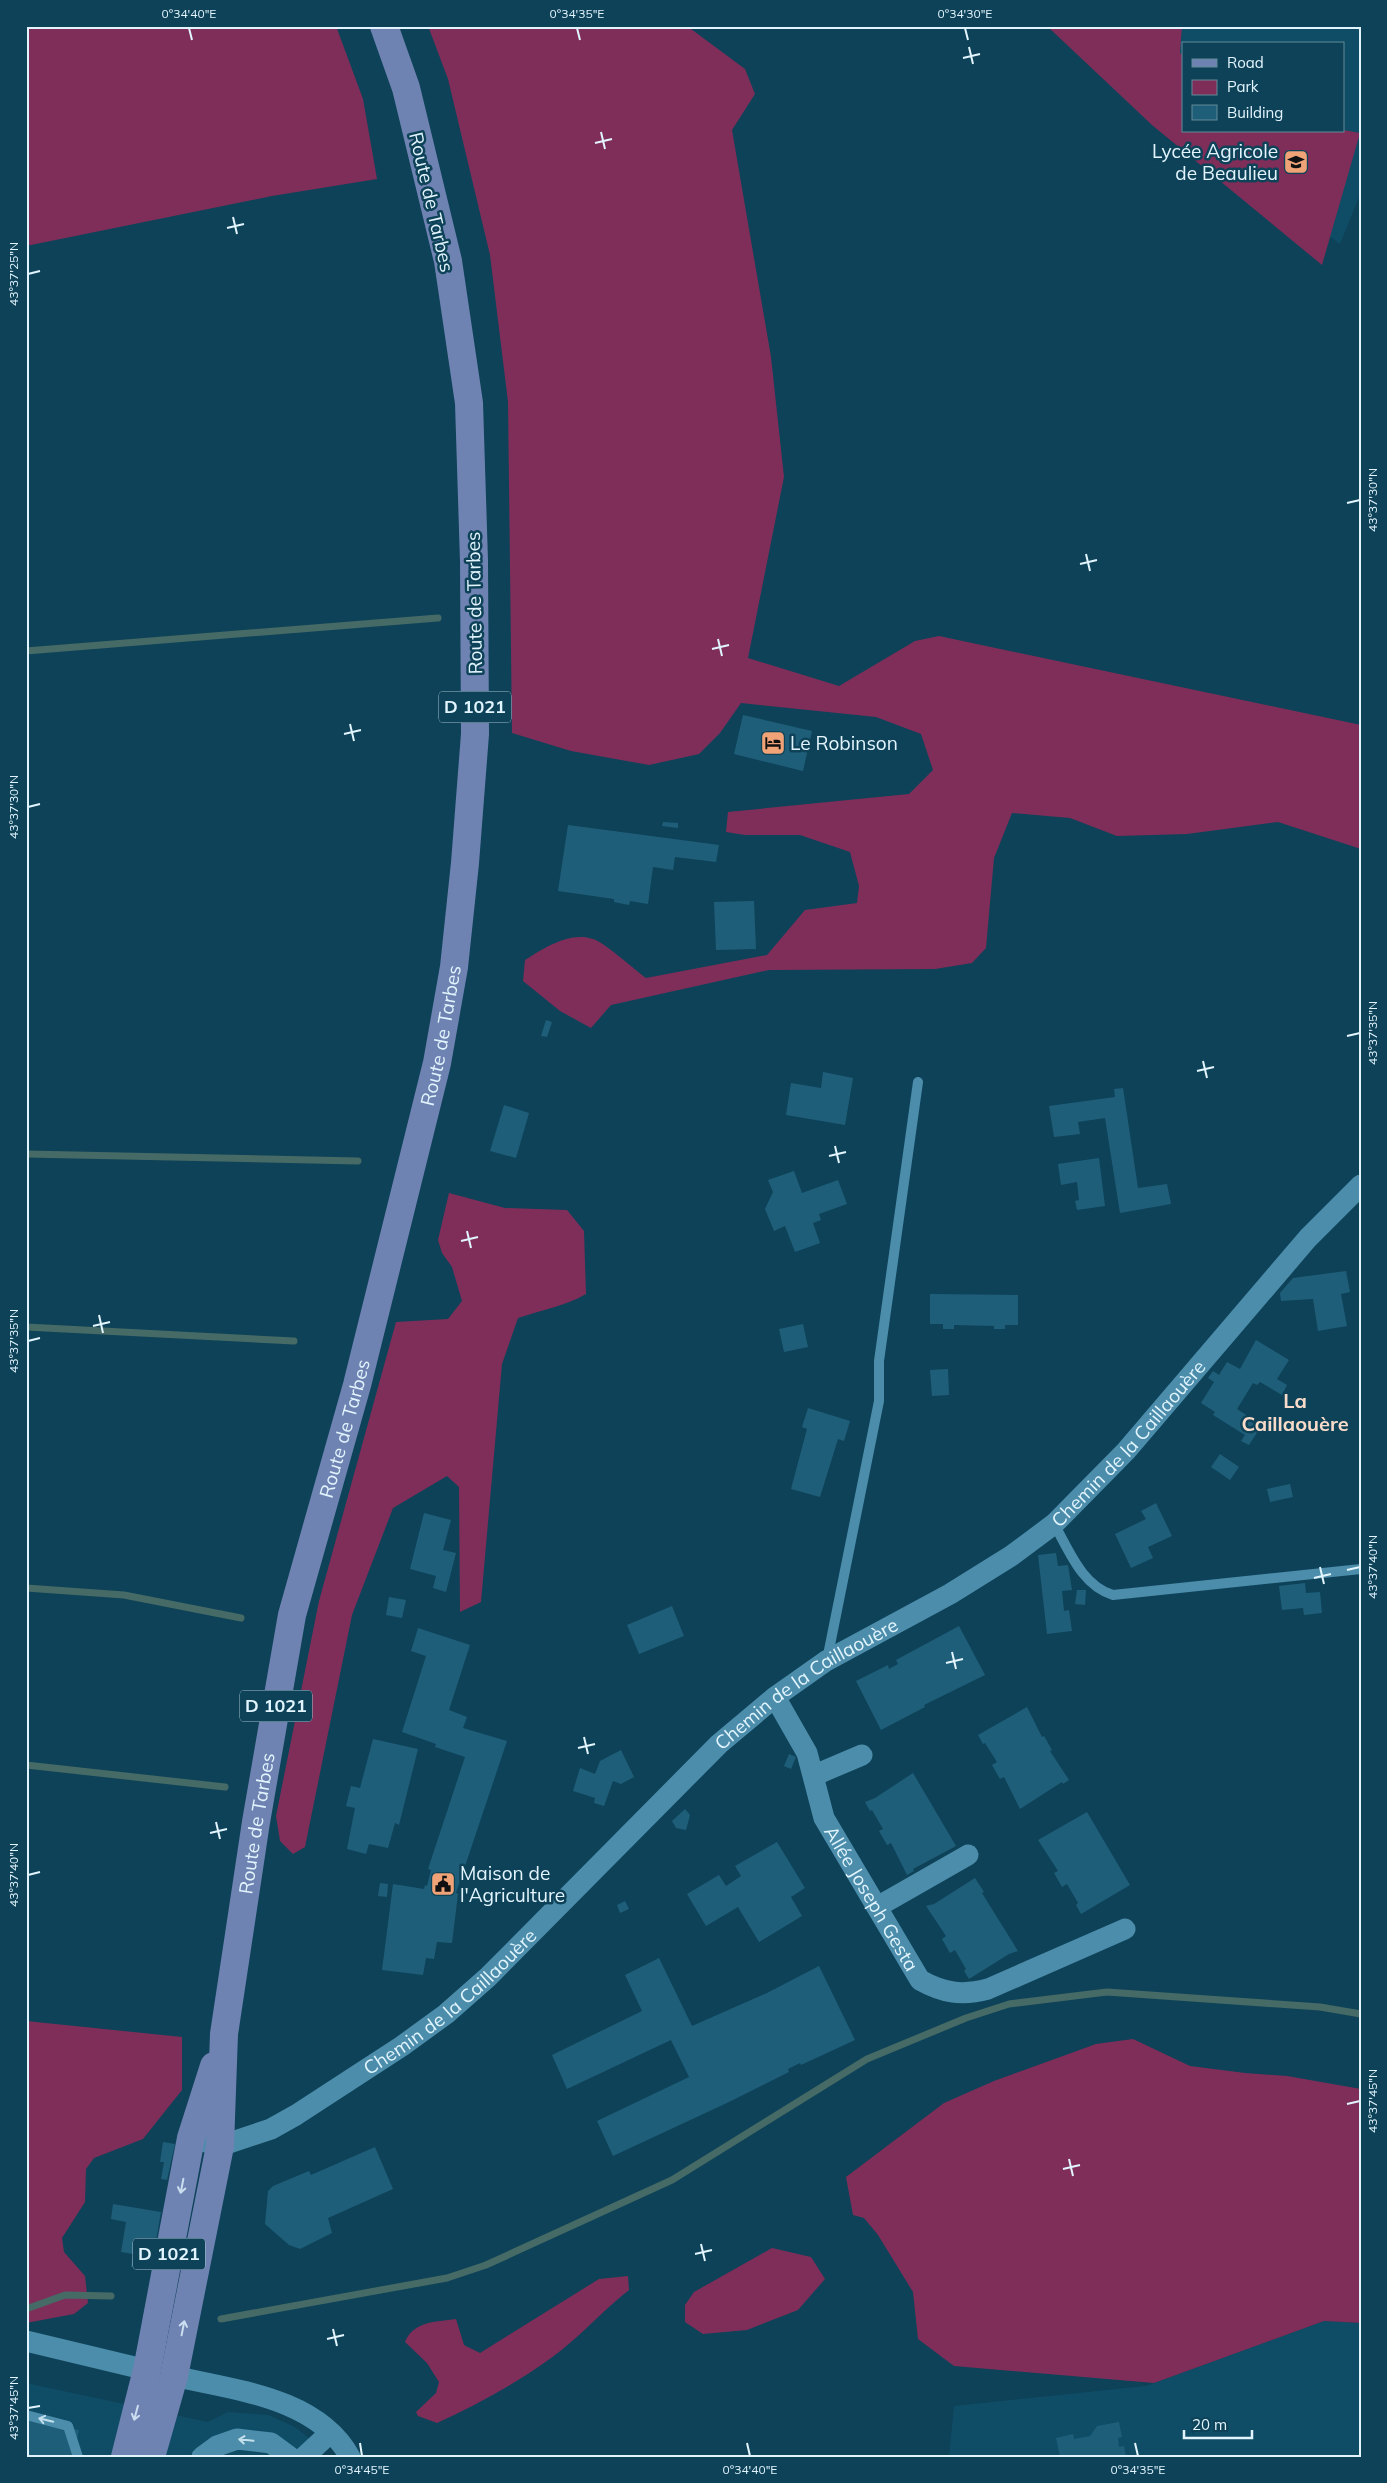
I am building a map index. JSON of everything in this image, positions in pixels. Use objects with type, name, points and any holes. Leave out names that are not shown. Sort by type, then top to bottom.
[{"type":"main road","name":"Route de Tarbes","points":[[220,2146],[224,2034],[258,1813],[292,1615],[357,1385],[437,1063],[454,967],[466,853],[475,734],[474,561],[469,403],[448,261],[406,88],[384,26]]},
{"type":"main road","name":"Route de Tarbes","points":[[191,2138],[224,2034]]},
{"type":"main road","name":"D 1021","points":[[124,2457],[147,2370],[191,2138]]},
{"type":"main road","name":"D 1021","points":[[151,2457],[174,2376],[220,2146]]},
{"type":"street","name":"Chemin de la Caillaouère","points":[[220,2146],[257,2134],[296,2116],[446,2014],[488,1977],[719,1744],[775,1697],[826,1662],[950,1594],[1011,1556],[1054,1524],[1126,1451],[1308,1238],[1361,1185]]},
{"type":"street","name":"Allée Joseph Gesta","points":[[775,1697],[807,1753],[824,1818],[920,1980],[936,1989],[951,1993],[969,1994],[988,1989],[1125,1929]]},
{"type":"street","points":[[814,1775],[862,1756]]},
{"type":"street","points":[[877,1907],[968,1855]]},
{"type":"street","points":[[191,2138],[220,2146]]},
{"type":"street","points":[[26,2341],[147,2370]]},
{"type":"street","points":[[174,2376],[285,2404],[313,2419],[330,2433],[350,2457]]},
{"type":"street","points":[[304,2457],[330,2433]]},
{"type":"street","points":[[202,2457],[216,2446],[237,2439],[271,2442],[290,2457]]},
{"type":"lane","points":[[826,1662],[878,1401],[879,1361],[918,1082]]},
{"type":"lane","points":[[1054,1524],[1088,1581],[1102,1592],[1113,1595],[1361,1569]]},
{"type":"lane","points":[[26,2415],[68,2426],[78,2457]]},
{"type":"shaded area","name":"Lycée Agricole de Beaulieu","points":[[1133,26],[1361,26],[1361,192],[1340,244],[1192,132],[1344,132],[1344,42],[1182,42],[1182,123]]},
{"type":"shaded area","points":[[1324,2321],[1361,2323],[1361,2457],[949,2457],[954,2406],[1146,2386]]},
{"type":"shaded area","points":[[26,2383],[208,2422],[228,2412],[268,2415],[295,2427],[310,2439],[324,2457],[26,2457]]},
{"type":"green space","points":[[26,26],[336,26],[363,99],[377,179],[272,196],[26,246]]},
{"type":"green space","points":[[428,26],[687,26],[745,69],[755,94],[732,130],[771,357],[784,477],[748,658],[839,686],[915,641],[939,636],[1361,725],[1361,849],[1278,822],[1187,834],[1117,836],[1070,818],[1012,813],[994,858],[986,948],[972,963],[935,969],[769,970],[611,1005],[591,1028],[560,1011],[523,981],[525,960],[558,942],[575,937],[584,937],[598,941],[646,978],[767,955],[805,910],[857,903],[859,886],[850,852],[800,835],[745,835],[726,832],[728,812],[909,794],[933,770],[921,734],[876,717],[741,703],[720,733],[699,754],[649,765],[571,751],[512,733],[508,402],[490,255],[448,79]]},
{"type":"green space","points":[[1047,26],[1182,26],[1180,53],[1182,54],[1182,132],[1344,132],[1344,130],[1360,133],[1322,265],[1152,125]]},
{"type":"green space","points":[[449,1193],[505,1208],[567,1210],[584,1231],[586,1294],[562,1305],[518,1318],[502,1364],[481,1602],[460,1612],[459,1487],[447,1476],[393,1508],[352,1615],[305,1847],[293,1854],[280,1841],[276,1816],[319,1601],[396,1322],[448,1319],[462,1301],[452,1267],[442,1253],[438,1240]]},
{"type":"green space","points":[[26,2021],[182,2037],[182,2090],[143,2139],[94,2158],[86,2169],[85,2202],[62,2238],[64,2252],[85,2276],[88,2303],[74,2314],[26,2323]]},
{"type":"green space","points":[[1133,2039],[1190,2066],[1287,2076],[1361,2089],[1361,2323],[1324,2321],[1154,2383],[954,2366],[918,2339],[913,2292],[878,2235],[864,2218],[853,2215],[846,2177],[944,2103],[994,2081],[1096,2044]]},
{"type":"green space","points":[[772,2248],[811,2257],[825,2279],[798,2310],[747,2330],[703,2334],[685,2322],[685,2305],[694,2292]]},
{"type":"green space","points":[[628,2276],[629,2290],[571,2342],[524,2377],[496,2394],[437,2423],[418,2416],[416,2412],[436,2393],[439,2382],[427,2363],[405,2342],[409,2335],[420,2326],[456,2319],[464,2345],[480,2353],[599,2279]]},
{"type":"building","points":[[1361,26],[1361,30],[1344,27]]},
{"type":"building","name":"Le Robinson","points":[[743,715],[812,731],[803,771],[734,754]]},
{"type":"building","points":[[663,822],[678,823],[678,828],[662,826]]},
{"type":"building","points":[[568,825],[719,845],[716,862],[675,857],[673,870],[653,867],[648,904],[630,901],[629,905],[614,902],[614,899],[558,891]]},
{"type":"building","points":[[754,901],[756,949],[716,950],[714,902]]},
{"type":"building","points":[[546,1020],[552,1022],[547,1037],[541,1036]]},
{"type":"building","points":[[823,1072],[853,1078],[845,1125],[786,1115],[791,1083],[821,1088]]},
{"type":"building","points":[[1123,1088],[1138,1188],[1167,1184],[1171,1204],[1120,1213],[1105,1118],[1078,1122],[1080,1134],[1054,1137],[1049,1106],[1115,1097],[1114,1089]]},
{"type":"building","points":[[504,1105],[529,1113],[516,1158],[490,1151]]},
{"type":"building","points":[[1099,1158],[1105,1206],[1077,1210],[1075,1201],[1079,1200],[1077,1182],[1061,1185],[1058,1164]]},
{"type":"building","points":[[794,1171],[802,1193],[838,1180],[847,1204],[819,1214],[821,1220],[813,1223],[820,1243],[795,1252],[785,1226],[774,1231],[765,1209],[773,1192],[768,1180]]},
{"type":"building","points":[[1346,1271],[1350,1292],[1341,1294],[1347,1326],[1318,1331],[1313,1299],[1281,1301],[1280,1293],[1293,1278]]},
{"type":"building","points":[[930,1294],[1018,1295],[1018,1325],[1005,1325],[1005,1329],[994,1329],[994,1326],[954,1325],[954,1329],[943,1329],[943,1324],[930,1324]]},
{"type":"building","points":[[803,1324],[808,1347],[784,1352],[779,1329]]},
{"type":"building","points":[[1256,1340],[1289,1360],[1277,1379],[1287,1385],[1282,1395],[1260,1382],[1257,1385],[1253,1383],[1237,1409],[1262,1425],[1249,1445],[1241,1441],[1245,1435],[1213,1415],[1215,1412],[1201,1403],[1214,1382],[1208,1378],[1213,1371],[1219,1375],[1227,1362],[1240,1369]]},
{"type":"building","points":[[948,1369],[949,1395],[932,1396],[930,1370]]},
{"type":"building","points":[[808,1408],[850,1421],[844,1441],[838,1439],[820,1497],[791,1489],[807,1429],[802,1427]]},
{"type":"building","points":[[1220,1454],[1239,1467],[1230,1480],[1211,1467]]},
{"type":"building","points":[[1290,1484],[1293,1497],[1270,1502],[1267,1489]]},
{"type":"building","points":[[1156,1503],[1172,1536],[1148,1547],[1153,1558],[1131,1568],[1115,1534],[1146,1519],[1141,1511]]},
{"type":"building","points":[[424,1513],[451,1520],[443,1550],[456,1553],[446,1592],[433,1588],[436,1576],[410,1569]]},
{"type":"building","points":[[1056,1553],[1058,1566],[1068,1565],[1072,1590],[1062,1591],[1064,1611],[1069,1610],[1072,1631],[1047,1634],[1038,1555]]},
{"type":"building","points":[[1305,1583],[1306,1593],[1320,1592],[1322,1613],[1304,1615],[1303,1608],[1282,1610],[1279,1586]]},
{"type":"building","points":[[1077,1590],[1086,1590],[1085,1605],[1075,1604]]},
{"type":"building","points":[[389,1597],[406,1600],[402,1618],[386,1615]]},
{"type":"building","points":[[672,1606],[684,1636],[639,1654],[627,1625]]},
{"type":"building","points":[[959,1626],[985,1675],[924,1705],[925,1707],[881,1730],[856,1681],[888,1665],[889,1669],[898,1664],[896,1660]]},
{"type":"building","points":[[418,1628],[470,1645],[449,1710],[467,1717],[463,1728],[507,1741],[456,1893],[458,1894],[452,1943],[437,1942],[434,1959],[426,1958],[423,1975],[382,1970],[393,1884],[424,1889],[425,1885],[427,1886],[431,1870],[428,1869],[465,1757],[435,1747],[436,1744],[402,1732],[426,1656],[411,1651]]},
{"type":"building","points":[[1027,1707],[1042,1737],[1044,1736],[1052,1750],[1050,1751],[1069,1780],[1063,1784],[1062,1782],[1020,1809],[1004,1777],[1000,1779],[992,1765],[997,1762],[978,1735]]},
{"type":"building","points":[[373,1739],[418,1749],[399,1825],[395,1823],[388,1848],[369,1844],[366,1854],[347,1849],[355,1808],[346,1806],[351,1786],[360,1788]]},
{"type":"building","points":[[621,1750],[634,1777],[621,1784],[613,1781],[604,1806],[594,1803],[595,1798],[573,1791],[580,1768],[595,1774],[600,1761]]},
{"type":"building","points":[[789,1754],[796,1757],[791,1769],[784,1766]]},
{"type":"building","points":[[913,1773],[956,1846],[913,1869],[914,1871],[907,1875],[891,1843],[887,1845],[879,1831],[883,1829],[865,1802],[875,1798]]},
{"type":"building","points":[[685,1809],[690,1815],[686,1830],[676,1828],[672,1821]]},
{"type":"building","points":[[1087,1812],[1130,1885],[1081,1914],[1076,1905],[1078,1903],[1067,1884],[1062,1887],[1054,1873],[1058,1871],[1038,1840]]},
{"type":"building","points":[[777,1842],[805,1888],[791,1897],[802,1916],[759,1942],[738,1907],[706,1926],[687,1894],[719,1875],[726,1886],[741,1876],[735,1866]]},
{"type":"building","points":[[975,1878],[984,1892],[982,1893],[1018,1951],[1009,1954],[969,1979],[964,1971],[966,1969],[955,1950],[950,1953],[942,1939],[946,1936],[926,1906],[934,1904]]},
{"type":"building","points":[[380,1883],[388,1884],[387,1897],[378,1896]]},
{"type":"building","points":[[625,1901],[629,1909],[620,1913],[617,1905]]},
{"type":"building","points":[[659,1958],[692,2026],[767,1993],[819,1966],[855,2040],[801,2065],[800,2063],[788,2069],[789,2072],[729,2102],[613,2156],[597,2121],[689,2077],[671,2040],[567,2089],[552,2055],[642,2011],[625,1975]]},
{"type":"building","points":[[163,2142],[175,2144],[167,2180],[161,2179],[164,2162],[160,2162]]},
{"type":"building","points":[[375,2147],[393,2189],[328,2218],[332,2233],[300,2249],[289,2245],[265,2224],[268,2191],[273,2186],[309,2171],[311,2175]]},
{"type":"building","points":[[113,2204],[161,2212],[151,2270],[131,2267],[133,2254],[121,2252],[126,2222],[111,2219]]},
{"type":"building","points":[[26,2420],[79,2430],[73,2457],[26,2457]]},
{"type":"building","points":[[1119,2422],[1122,2437],[1118,2438],[1119,2447],[1124,2446],[1126,2457],[1060,2457],[1056,2438],[1073,2434],[1074,2439],[1090,2436],[1097,2426]]},
{"type":"waterway","points":[[26,651],[438,618]]},
{"type":"waterway","points":[[26,1154],[358,1161]]},
{"type":"waterway","points":[[26,1327],[294,1341]]},
{"type":"waterway","points":[[26,1588],[124,1595],[241,1618]]},
{"type":"waterway","points":[[26,1765],[225,1787]]},
{"type":"waterway","points":[[221,2319],[447,2278],[486,2265],[672,2180],[867,2059],[966,2018],[1009,2004],[1107,1992],[1320,2007],[1361,2014]]},
{"type":"waterway","points":[[26,2309],[65,2295],[111,2296]]},
{"type":"place","name":"Lycée Agricole de Beaulieu","points":[[1296,162]]},
{"type":"place","name":"Le Robinson","points":[[773,743]]},
{"type":"place","name":"Maison de l'Agriculture","points":[[443,1884]]},
{"type":"district","name":"La Caillaouère","points":[[1295,1412]]}]
